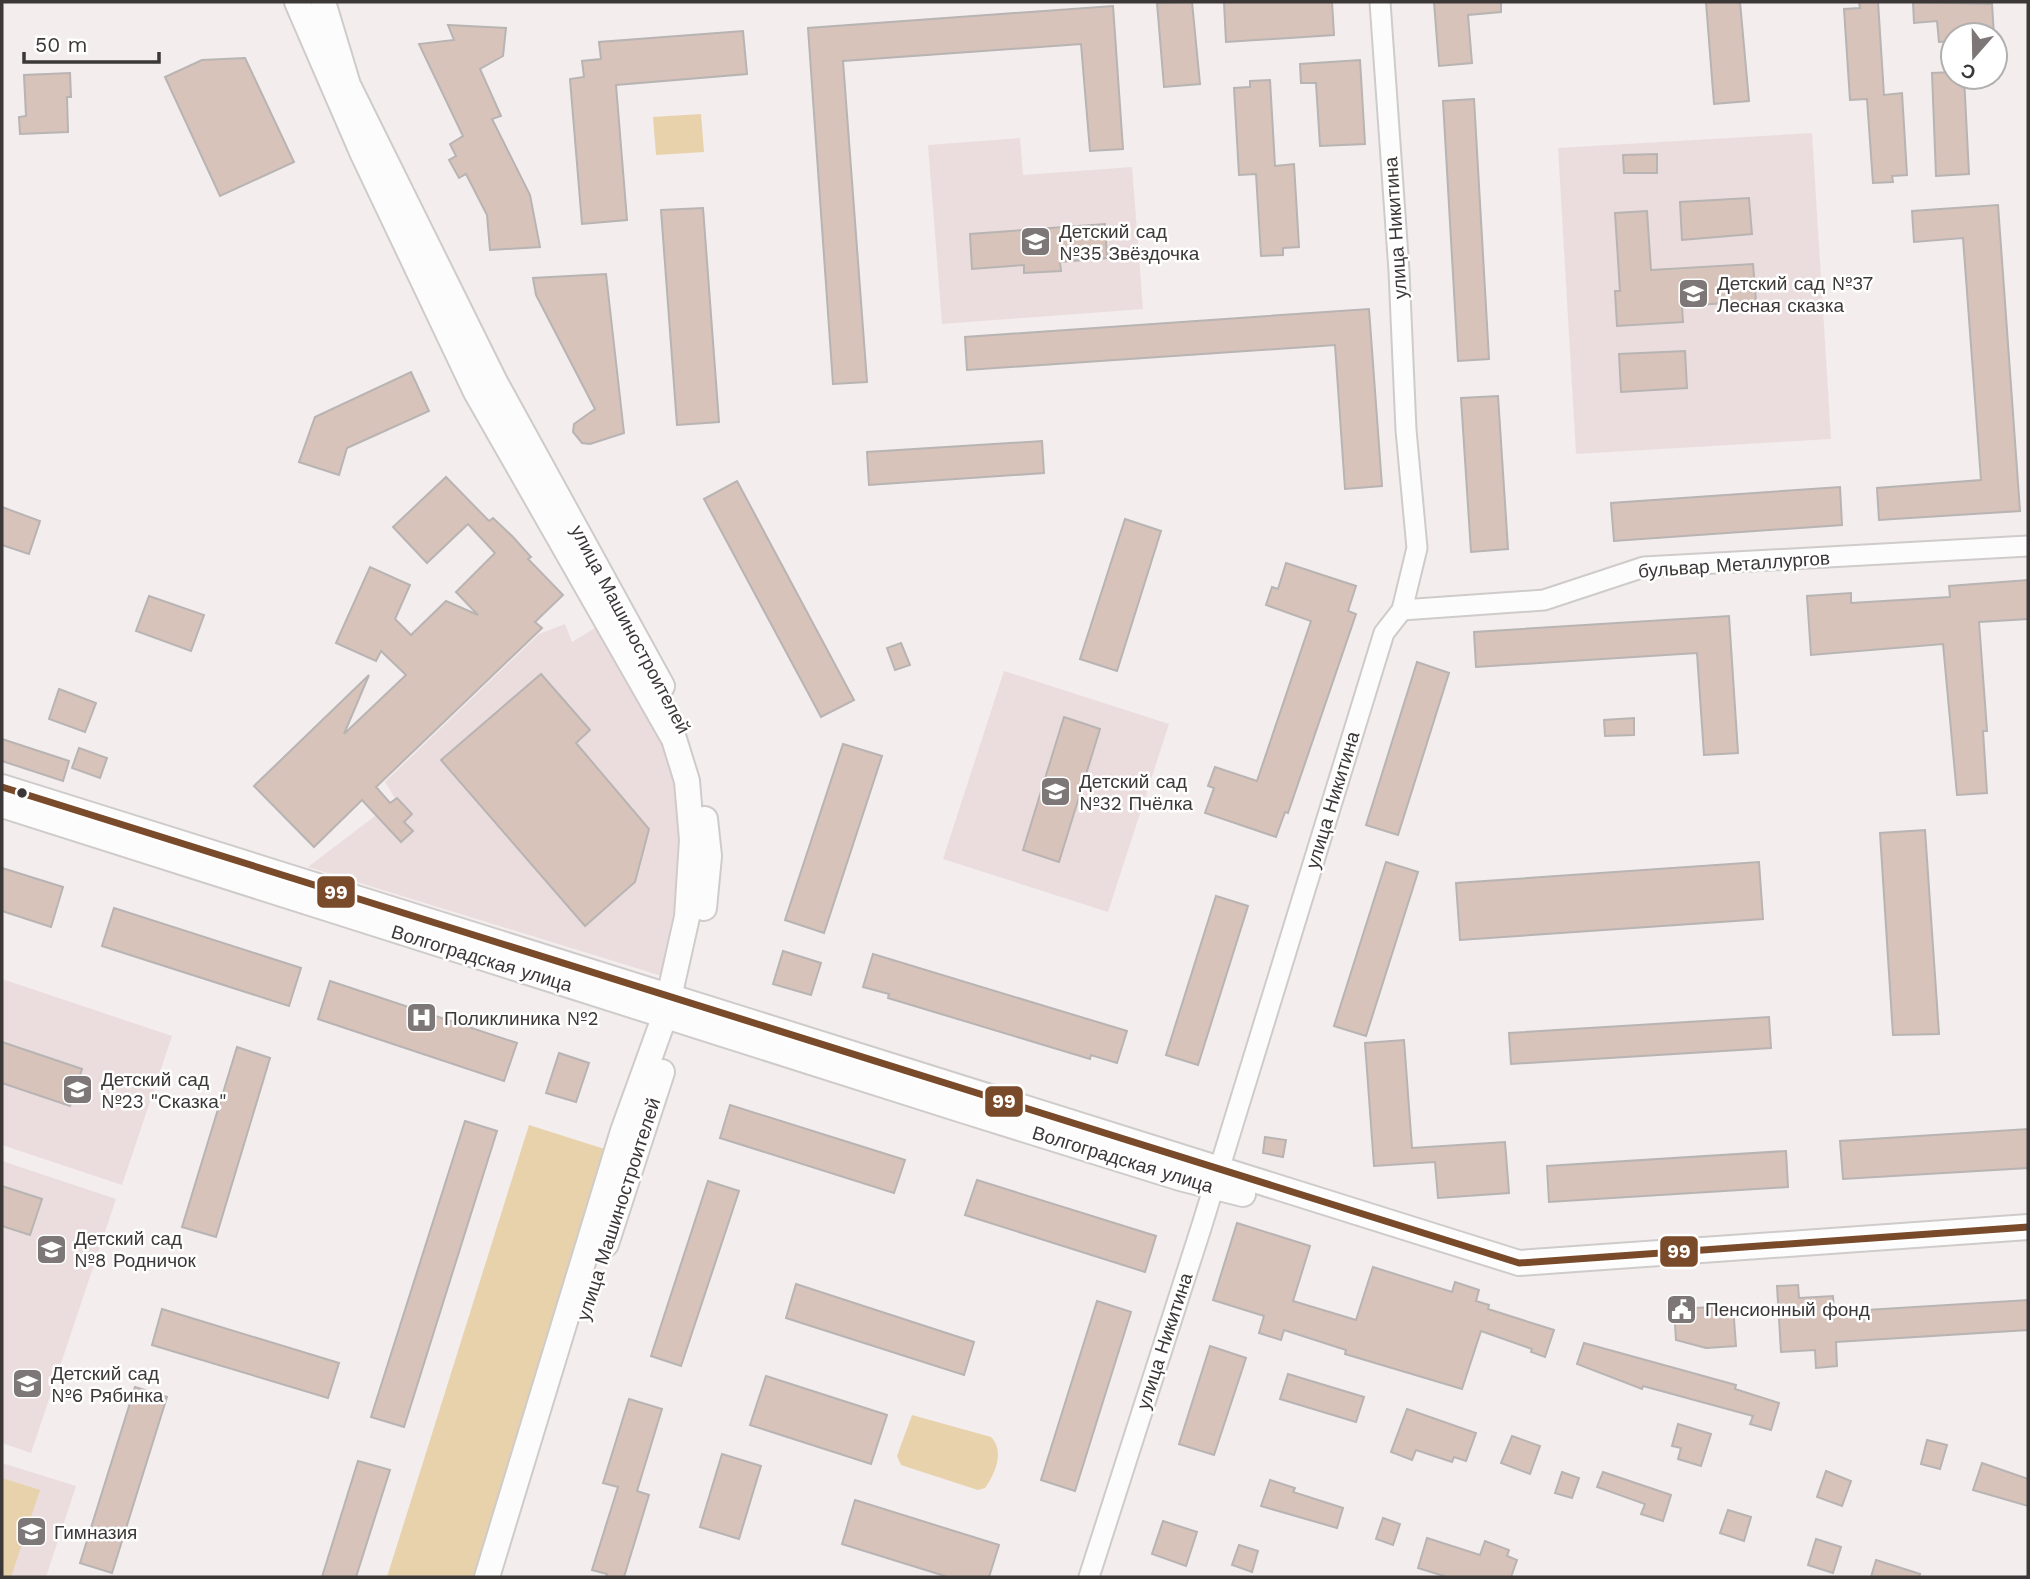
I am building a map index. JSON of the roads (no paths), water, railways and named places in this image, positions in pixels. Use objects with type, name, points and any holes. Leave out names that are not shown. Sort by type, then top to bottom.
[{"type":"main road","points":[[297,2],[362,152],[476,393],[674,739],[687,781],[692,840],[687,917],[674,1008],[623,1131],[487,1577]]},
{"type":"main road","name":"улица Машиностроителей","points":[[323,2],[348,85],[495,383],[688,734],[701,784],[709,856],[702,927],[674,1008],[505,1577]]},
{"type":"main road","points":[[2,787],[674,1008]]},
{"type":"main road","name":"Волгоградская улица","points":[[2,805],[340,914],[674,1008],[962,1111],[1215,1178],[1417,1248],[1515,1274],[1557,1276],[2028,1239]]},
{"type":"main road","points":[[1215,1178],[1518,1263],[2028,1227]]},
{"type":"street","name":"улица Никитина","points":[[1089,1577],[1384,633],[1402,610],[1417,548],[1406,430],[1399,271],[1380,2]]},
{"type":"street","name":"бульвар Металлургов","points":[[1402,610],[1544,600],[1644,567],[2028,545]]},
{"type":"place","name":"Детский сад №35 Звёздочка","points":[[1036,242]]},
{"type":"place","name":"Детский сад №37 Лесная сказка","points":[[1694,294]]},
{"type":"place","name":"Детский сад №32 Пчёлка","points":[[1056,792]]},
{"type":"place","name":"Поликлиника №2","points":[[421,1018]]},
{"type":"place","name":"Детский сад №23 \"Сказка\"","points":[[78,1090]]},
{"type":"place","name":"Детский сад №8 Родничок","points":[[51,1249]]},
{"type":"place","name":"Пенсионный фонд","points":[[1682,1309]]},
{"type":"place","name":"Детский сад №6 Рябинка","points":[[28,1384]]},
{"type":"place","name":"Гимназия","points":[[31,1532]]}]
